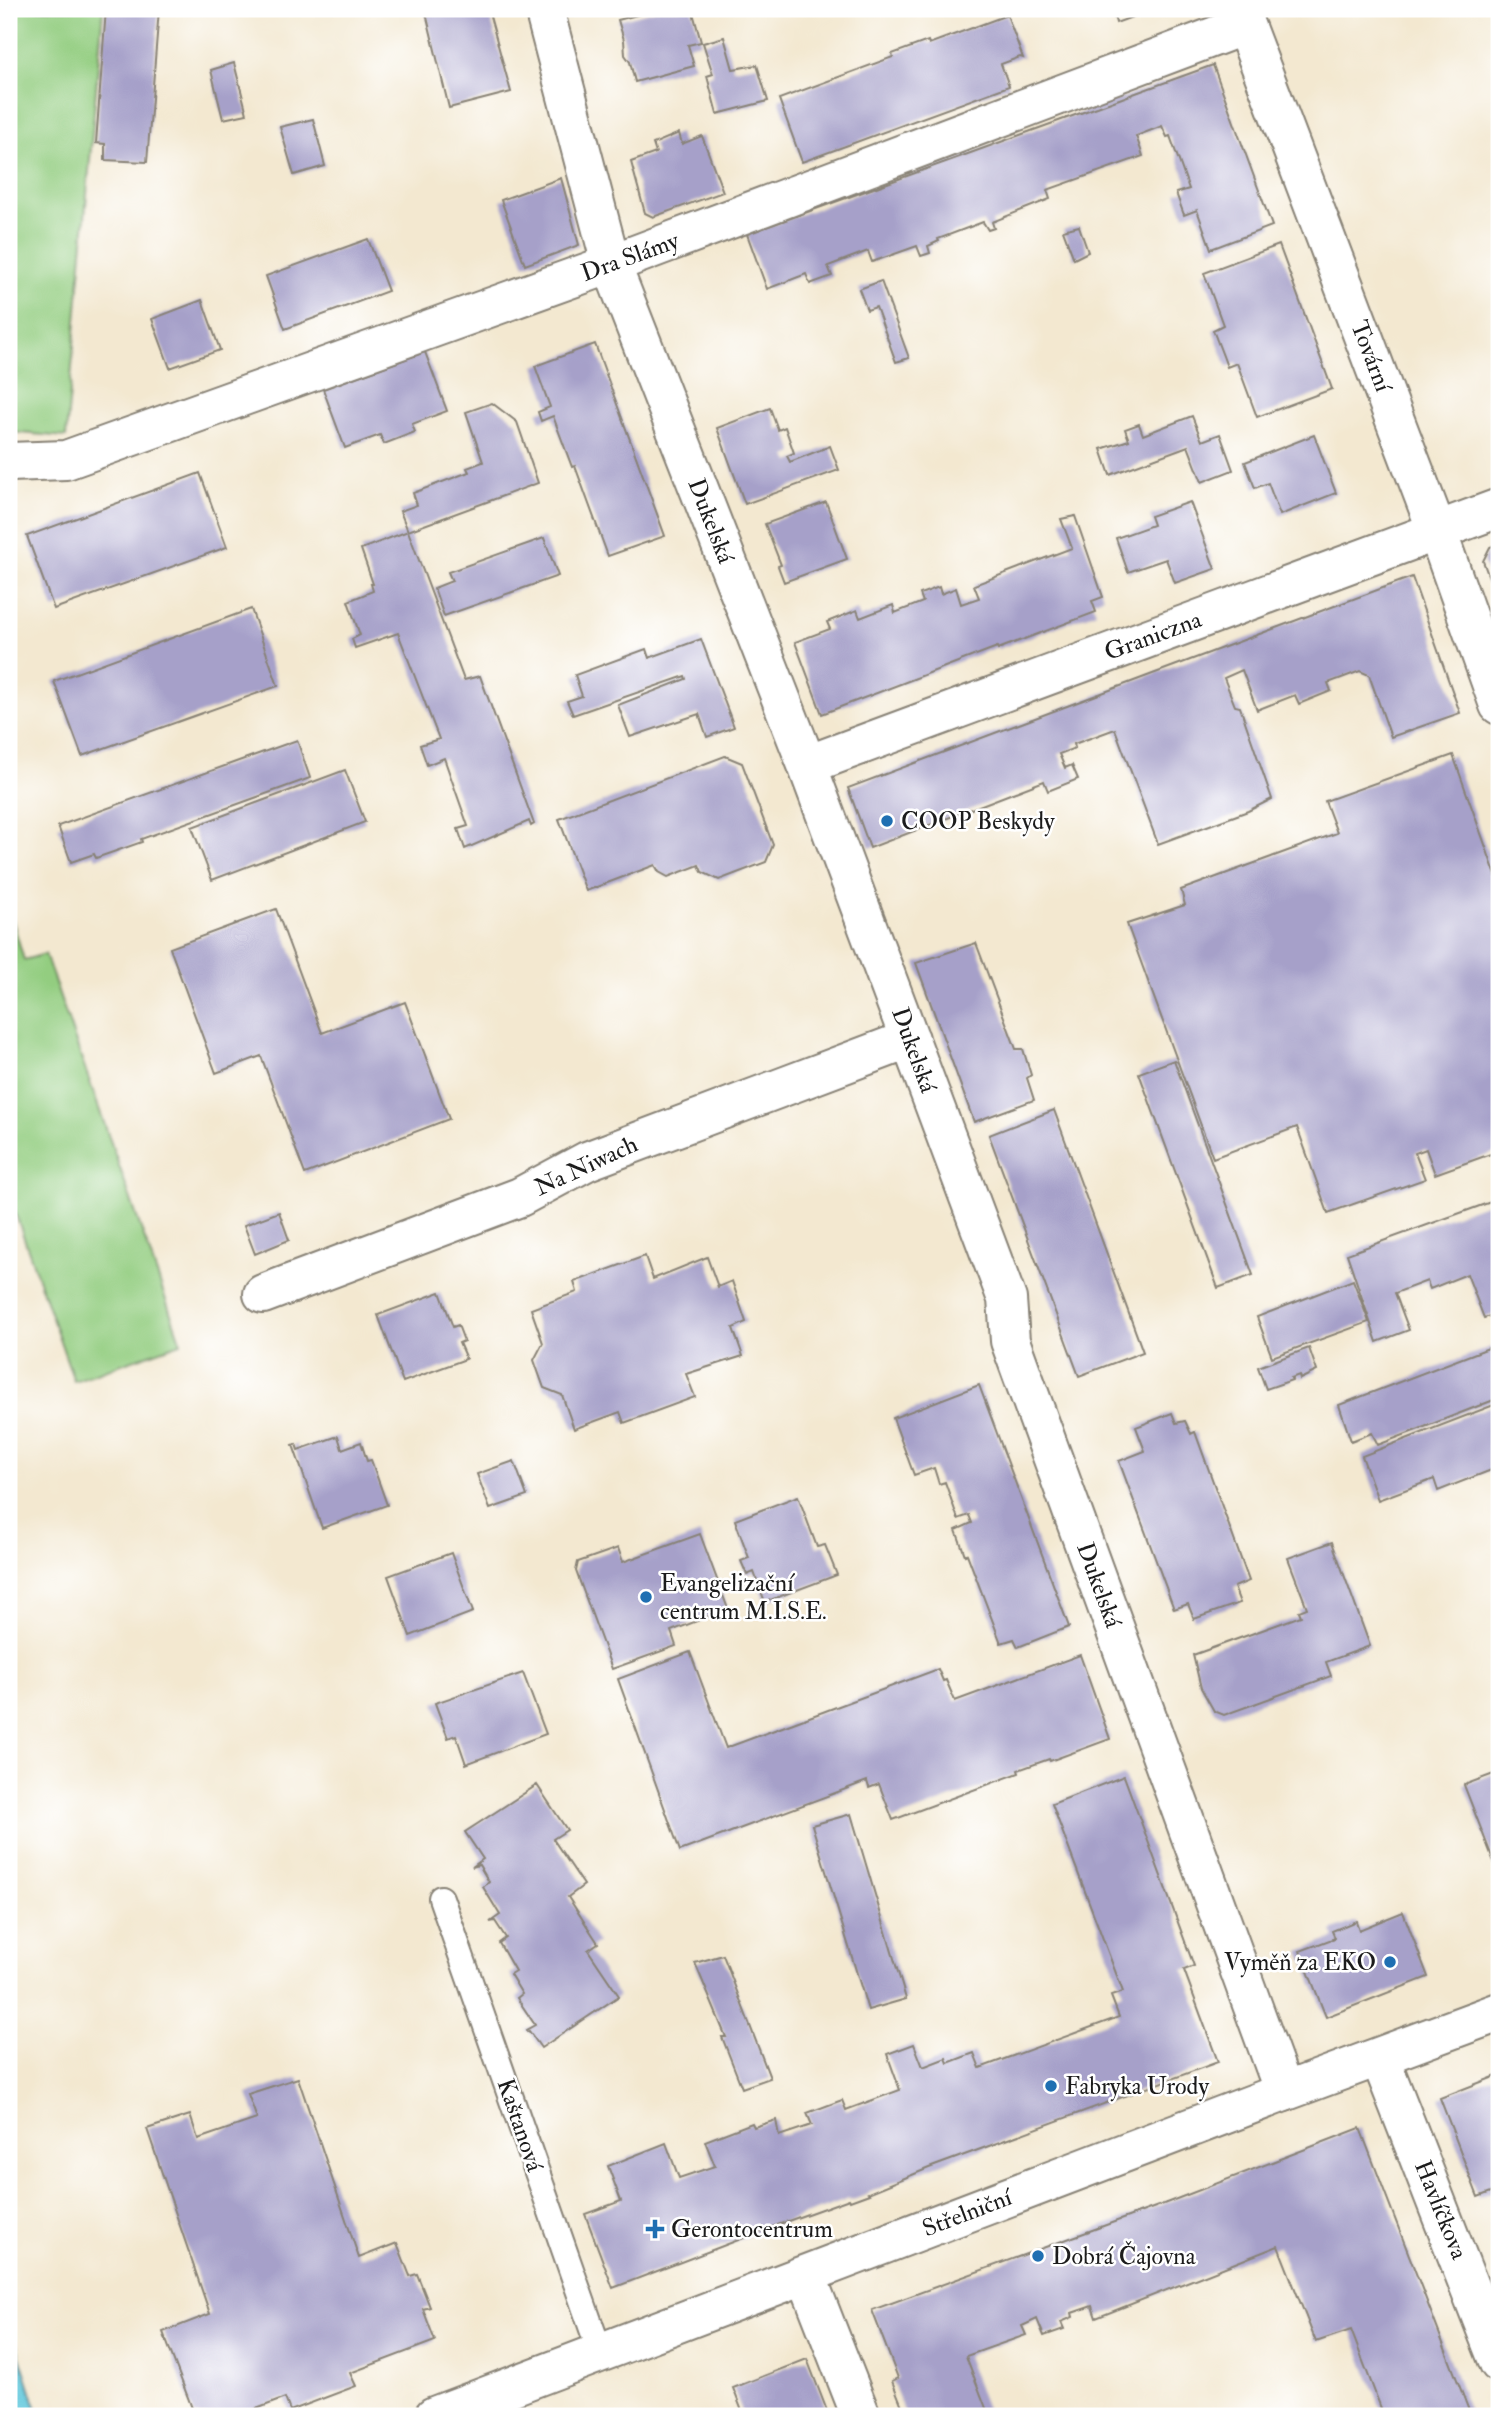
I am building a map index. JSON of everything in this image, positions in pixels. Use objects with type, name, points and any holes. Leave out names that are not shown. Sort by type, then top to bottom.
[{"type":"street","name":"Dukelská","points":[[544,9],[611,264],[807,765],[1007,1299],[1010,1341],[1284,2092]]},
{"type":"street","name":"Dra Slámy","points":[[9,462],[66,460],[611,264],[1243,17]]},
{"type":"street","name":"Tovární","points":[[1243,17],[1437,531],[1499,705]]},
{"type":"street","name":"Graniczna","points":[[807,765],[1499,508]]},
{"type":"street","name":"Na Niwach","points":[[263,1294],[520,1197],[587,1161],[910,1040]]},
{"type":"street","name":"Střelniční","points":[[435,2416],[1499,2012]]},
{"type":"street","name":"Havlíčkova","points":[[1380,2058],[1499,2363]]},
{"type":"street","points":[[806,2275],[861,2416]]},
{"type":"lane","name":"Kaštanová","points":[[441,1898],[600,2352]]},
{"type":"green space","points":[[9,9],[103,9],[66,437],[9,432]]},
{"type":"green space","points":[[9,908],[24,960],[45,954],[181,1343],[74,1381],[9,1195]]},
{"type":"water","points":[[9,2322],[39,2416],[9,2416]]},
{"type":"building","points":[[106,9],[159,9],[147,162],[105,160],[105,144],[96,143]]},
{"type":"building","points":[[425,9],[488,9],[511,92],[449,108]]},
{"type":"building","points":[[660,9],[692,9],[701,42],[688,45],[694,66],[635,82],[630,62],[625,55],[618,20]]},
{"type":"building","points":[[1112,9],[1154,9],[1116,23]]},
{"type":"building","points":[[1007,15],[1023,58],[1001,64],[1009,86],[802,162],[779,99],[893,57],[892,54],[928,41],[929,44]]},
{"type":"building","points":[[724,37],[733,69],[757,65],[768,101],[717,114],[707,76],[713,74],[703,43]]},
{"type":"building","points":[[234,63],[247,114],[223,119],[211,70]]},
{"type":"building","points":[[1213,65],[1272,226],[1211,249],[1197,210],[1184,215],[1176,193],[1189,189],[1170,136],[1167,137],[1162,126],[1136,136],[1143,156],[1047,190],[1050,199],[992,222],[994,228],[988,230],[983,222],[938,239],[939,241],[928,246],[930,253],[921,256],[917,246],[872,262],[868,251],[828,266],[832,276],[810,284],[806,274],[767,289],[747,234]]},
{"type":"building","points":[[313,119],[325,166],[294,175],[280,127]]},
{"type":"building","points":[[679,133],[682,144],[702,136],[723,192],[653,217],[645,213],[631,162],[656,153],[653,144]]},
{"type":"building","points":[[561,178],[579,245],[525,265],[501,200]]},
{"type":"building","points":[[1079,226],[1088,252],[1074,259],[1063,230]]},
{"type":"building","points":[[368,239],[388,291],[285,329],[266,276]]},
{"type":"building","points":[[1279,245],[1332,389],[1257,417],[1237,363],[1227,367],[1213,330],[1223,325],[1204,273]]},
{"type":"building","points":[[881,281],[909,358],[896,362],[876,307],[867,310],[859,289]]},
{"type":"building","points":[[202,300],[220,350],[170,368],[152,319]]},
{"type":"building","points":[[595,344],[665,536],[608,556],[575,466],[572,467],[553,416],[541,421],[538,412],[550,407],[535,366]]},
{"type":"building","points":[[425,352],[447,411],[412,424],[415,432],[384,444],[380,435],[345,448],[323,389]]},
{"type":"building","points":[[492,403],[517,422],[538,483],[408,531],[400,511],[417,505],[413,493],[469,472],[467,468],[483,462],[466,412]]},
{"type":"building","points":[[770,408],[778,430],[785,427],[794,453],[787,456],[790,462],[830,446],[839,470],[745,504],[717,428]]},
{"type":"building","points":[[1192,416],[1202,441],[1220,434],[1233,470],[1202,482],[1188,446],[1110,475],[1101,449],[1129,440],[1125,429],[1139,424],[1143,435]]},
{"type":"building","points":[[1314,435],[1336,493],[1280,515],[1268,483],[1255,488],[1245,462]]},
{"type":"building","points":[[200,473],[227,547],[54,609],[27,536]]},
{"type":"building","points":[[826,502],[847,559],[784,582],[778,566],[781,565],[765,524]]},
{"type":"building","points":[[1190,502],[1215,569],[1175,583],[1166,559],[1128,572],[1116,538],[1153,525],[1150,516]]},
{"type":"building","points":[[1075,516],[1103,597],[1092,601],[1096,612],[822,714],[795,642],[830,629],[827,622],[857,610],[860,618],[893,605],[895,613],[923,602],[920,594],[939,587],[941,594],[956,588],[961,604],[979,598],[974,585],[1072,548],[1061,519]]},
{"type":"building","points":[[408,531],[464,680],[480,676],[534,824],[531,826],[529,821],[465,849],[458,829],[468,826],[444,758],[427,765],[420,745],[439,739],[398,633],[355,648],[352,639],[360,635],[348,601],[373,591],[361,549]]},
{"type":"building","points":[[544,538],[558,576],[444,616],[434,588],[452,581],[448,572]]},
{"type":"building","points":[[1499,544],[1499,605],[1483,561],[1490,547]]},
{"type":"building","points":[[1412,577],[1460,713],[1391,737],[1369,675],[1360,671],[1328,683],[1331,691],[1299,704],[1295,695],[1257,710],[1242,670],[1224,678],[1235,706],[1240,707],[1272,799],[1248,811],[1158,844],[1115,729],[1074,744],[1075,748],[1059,754],[1065,768],[1072,765],[1078,779],[1048,791],[1044,781],[870,848],[848,788]]},
{"type":"building","points":[[251,609],[278,686],[82,756],[54,681]]},
{"type":"building","points":[[701,639],[734,727],[707,737],[699,714],[630,737],[618,705],[686,679],[685,676],[573,715],[567,701],[582,696],[575,675],[646,649],[649,658]]},
{"type":"building","points":[[297,740],[310,778],[141,839],[142,842],[96,858],[94,854],[71,862],[58,826]]},
{"type":"building","points":[[1453,755],[1499,884],[1499,1151],[1435,1174],[1426,1149],[1415,1153],[1425,1179],[1328,1213],[1297,1127],[1213,1158],[1127,924],[1185,905],[1181,890],[1337,833],[1325,801]]},
{"type":"building","points":[[725,756],[742,763],[773,845],[766,862],[719,880],[702,872],[699,865],[668,877],[659,872],[655,865],[586,891],[559,819]]},
{"type":"building","points":[[345,770],[365,822],[212,880],[192,827]]},
{"type":"building","points":[[276,909],[322,1033],[405,1002],[449,1119],[305,1174],[261,1056],[216,1073],[170,948]]},
{"type":"building","points":[[976,943],[1016,1049],[1023,1049],[1031,1075],[1027,1078],[1034,1100],[974,1122],[916,963]]},
{"type":"building","points":[[1174,1060],[1253,1275],[1218,1288],[1139,1073]]},
{"type":"building","points":[[1054,1110],[1143,1352],[1079,1376],[989,1135]]},
{"type":"building","points":[[1499,1199],[1499,1331],[1493,1315],[1484,1318],[1467,1274],[1430,1289],[1427,1281],[1395,1293],[1409,1330],[1377,1342],[1347,1254]]},
{"type":"building","points":[[279,1212],[289,1240],[255,1254],[244,1225]]},
{"type":"building","points":[[645,1256],[653,1279],[707,1257],[718,1287],[732,1281],[746,1322],[733,1328],[743,1356],[686,1374],[695,1397],[624,1423],[620,1412],[574,1429],[562,1395],[544,1388],[534,1360],[543,1343],[531,1309],[577,1292],[574,1282]]},
{"type":"building","points":[[1353,1280],[1369,1322],[1272,1357],[1257,1317]]},
{"type":"building","points":[[440,1292],[453,1327],[458,1325],[464,1341],[459,1343],[466,1359],[403,1382],[378,1315]]},
{"type":"building","points":[[1499,1344],[1499,1398],[1378,1445],[1372,1433],[1351,1441],[1339,1405]]},
{"type":"building","points":[[1309,1348],[1317,1371],[1300,1379],[1299,1375],[1266,1389],[1258,1367]]},
{"type":"building","points":[[979,1385],[1069,1627],[1018,1647],[1014,1639],[1001,1643],[967,1554],[965,1555],[956,1530],[972,1523],[969,1515],[958,1519],[945,1482],[939,1484],[934,1468],[914,1475],[893,1418]]},
{"type":"building","points":[[1499,1403],[1499,1467],[1438,1491],[1434,1479],[1378,1500],[1362,1456]]},
{"type":"building","points":[[1172,1413],[1176,1423],[1185,1421],[1191,1434],[1195,1432],[1249,1581],[1234,1587],[1240,1603],[1194,1619],[1188,1604],[1174,1609],[1119,1461],[1145,1451],[1136,1427]]},
{"type":"building","points":[[338,1436],[342,1449],[361,1442],[367,1461],[371,1460],[387,1505],[322,1528],[293,1445],[296,1444],[298,1450]]},
{"type":"building","points":[[514,1461],[527,1496],[490,1509],[477,1474]]},
{"type":"building","points":[[798,1496],[817,1547],[825,1545],[837,1575],[765,1602],[754,1572],[747,1575],[741,1561],[749,1558],[735,1520]]},
{"type":"building","points":[[700,1534],[728,1609],[671,1631],[676,1646],[612,1669],[576,1571],[578,1562],[618,1548],[623,1562]]},
{"type":"building","points":[[1332,1542],[1370,1646],[1326,1662],[1331,1676],[1224,1715],[1214,1711],[1201,1688],[1193,1655],[1301,1616],[1299,1611],[1307,1608],[1288,1558]]},
{"type":"building","points":[[451,1553],[473,1612],[410,1636],[388,1576]]},
{"type":"building","points":[[690,1652],[726,1748],[938,1669],[955,1701],[1080,1655],[1110,1739],[1018,1770],[1019,1773],[893,1820],[879,1784],[869,1788],[867,1781],[680,1851],[618,1679]]},
{"type":"building","points":[[523,1673],[546,1734],[466,1764],[456,1735],[448,1738],[435,1703]]},
{"type":"building","points":[[1499,1772],[1499,1875],[1464,1785]]},
{"type":"building","points":[[1124,1776],[1194,1966],[1184,1970],[1218,2062],[613,2288],[585,2214],[621,2201],[608,2166],[666,2143],[679,2178],[715,2166],[705,2141],[752,2123],[754,2127],[776,2120],[779,2136],[812,2125],[807,2113],[842,2100],[846,2110],[900,2090],[887,2054],[914,2044],[923,2067],[946,2058],[948,2063],[974,2053],[980,2068],[1119,2017],[1111,1996],[1123,1992],[1052,1804]]},
{"type":"building","points":[[537,1785],[567,1830],[553,1839],[584,1885],[568,1897],[598,1943],[588,1950],[619,1996],[541,2048],[526,2030],[535,2025],[517,1998],[522,1994],[510,1974],[515,1971],[499,1943],[506,1938],[495,1921],[490,1922],[500,1915],[483,1887],[489,1882],[479,1865],[472,1867],[483,1859],[465,1832]]},
{"type":"building","points":[[851,1814],[906,1999],[868,2010],[812,1825]]},
{"type":"building","points":[[1403,1912],[1428,1977],[1326,2017],[1300,1951],[1335,1938],[1332,1931],[1356,1921],[1359,1930]]},
{"type":"building","points":[[723,1955],[770,2078],[742,2088],[722,2037],[726,2037],[695,1963]]},
{"type":"building","points":[[1499,2075],[1499,2189],[1478,2197],[1440,2098]]},
{"type":"building","points":[[298,2078],[359,2258],[397,2243],[410,2276],[417,2274],[430,2307],[423,2309],[435,2341],[350,2373],[356,2386],[290,2411],[285,2398],[238,2416],[195,2416],[163,2332],[210,2314],[147,2129],[190,2115],[198,2139],[257,2119],[248,2094]]},
{"type":"building","points":[[1360,2128],[1471,2416],[1384,2416],[1351,2330],[1316,2342],[1278,2246],[1096,2318],[1092,2306],[1072,2313],[1073,2317],[1061,2322],[1064,2329],[1044,2336],[1037,2319],[1022,2326],[1026,2335],[966,2356],[989,2416],[906,2416],[892,2381],[898,2378],[872,2310],[1161,2205]]},
{"type":"building","points":[[807,2359],[829,2416],[744,2416],[733,2388]]},
{"type":"place","name":"COOP Beskydy","points":[[887,821]]},
{"type":"place","name":"Evangelizační centrum M.I.S.E.","points":[[646,1597]]},
{"type":"place","name":"Vyměň za EKO","points":[[1390,1962]]},
{"type":"place","name":"Fabryka Urody","points":[[1051,2086]]},
{"type":"place","name":"Gerontocentrum","points":[[655,2229]]},
{"type":"place","name":"Dobrá Čajovna","points":[[1038,2256]]}]
